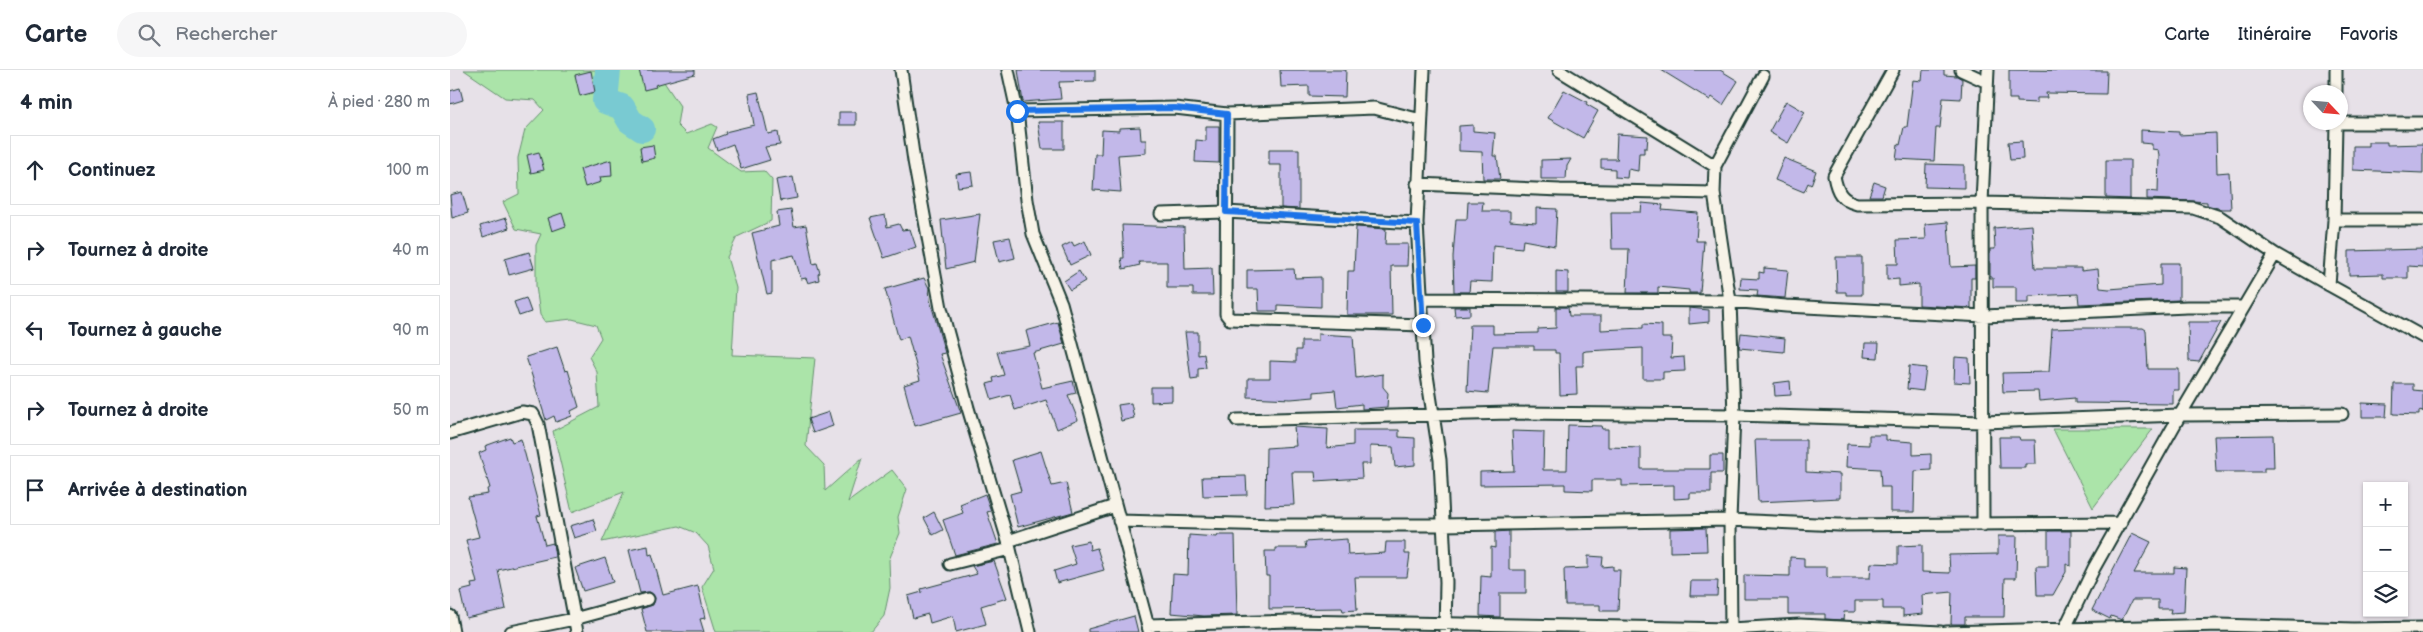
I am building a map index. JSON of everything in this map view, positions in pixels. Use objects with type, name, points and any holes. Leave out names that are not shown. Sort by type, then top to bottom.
[{"type":"street","points":[[901,70],[914,162],[941,308],[968,408],[1009,545],[1030,632]]},
{"type":"street","points":[[1008,70],[1017,111],[1026,200],[1033,234],[1061,303],[1114,506],[1149,629],[1292,621],[1445,628],[1560,625],[1731,630],[1800,625],[1941,632]]},
{"type":"street","points":[[1424,70],[1417,223],[1425,362],[1440,460],[1446,582],[1445,628]]},
{"type":"street","points":[[1559,70],[1715,166]]},
{"type":"street","points":[[1893,70],[1834,176],[1837,191],[1846,201],[1857,204],[1982,203],[2193,208],[2220,217],[2275,254],[2423,337]]},
{"type":"street","points":[[1961,70],[1986,82]]},
{"type":"street","points":[[1983,525],[1984,316],[1982,203],[1988,70]]},
{"type":"street","points":[[2336,70],[2336,85]]},
{"type":"street","points":[[1731,630],[1730,520],[1734,415],[1730,301],[1714,193],[1715,166],[1761,72]]},
{"type":"street","points":[[1017,111],[1175,108],[1227,114],[1374,108],[1421,120]]},
{"type":"street","points":[[1227,114],[1226,314],[1230,318],[1423,325]]},
{"type":"street","points":[[2348,123],[2423,123]]},
{"type":"street","points":[[2329,285],[2334,220],[2336,130]]},
{"type":"street","points":[[1418,184],[1560,190],[1714,193]]},
{"type":"street","points":[[1161,214],[1226,212],[1417,223]]},
{"type":"street","points":[[2334,220],[2423,220]]},
{"type":"street","points":[[2064,630],[2094,568],[2242,307],[2275,254]]},
{"type":"street","points":[[1422,299],[1730,301],[1786,306],[1984,316],[2187,307],[2242,307]]},
{"type":"street","points":[[450,433],[522,412],[533,414],[538,424],[577,632]]},
{"type":"street","points":[[1237,420],[1510,413],[1734,415],[1983,422],[2180,416],[2342,414]]},
{"type":"street","points":[[950,564],[1009,545],[1114,506]]},
{"type":"street","points":[[1119,521],[1277,525],[1443,525],[1730,520],[1839,525],[2121,523]]},
{"type":"street","points":[[511,632],[574,619],[648,599]]},
{"type":"street","points":[[450,616],[453,632]]},
{"type":"street","points":[[1946,632],[2220,625],[2329,630],[2423,628]]},
{"type":"green space","points":[[464,70],[656,70],[680,106],[677,125],[686,134],[712,124],[717,127],[708,148],[741,172],[764,171],[772,180],[771,221],[737,237],[727,257],[736,288],[732,355],[815,358],[806,446],[824,465],[825,491],[862,458],[848,502],[892,470],[907,489],[898,517],[900,533],[889,560],[890,588],[884,616],[871,632],[716,632],[702,587],[714,568],[708,546],[696,533],[679,526],[602,542],[624,492],[572,512],[553,431],[599,407],[597,372],[589,357],[601,338],[596,325],[572,319],[545,322],[540,315],[536,286],[536,245],[541,234],[516,229],[503,202],[519,194],[518,158],[525,130],[544,110],[535,100],[505,98]]},
{"type":"green space","points":[[2053,429],[2153,429],[2093,508]]},
{"type":"building","points":[[639,70],[695,70],[695,74],[644,90]]},
{"type":"building","points":[[1018,70],[1095,70],[1095,81],[1059,82],[1061,99],[1023,102]]},
{"type":"building","points":[[1280,70],[1346,70],[1345,97],[1309,96],[1309,86],[1281,87]]},
{"type":"building","points":[[1661,70],[1720,70],[1738,81],[1723,105],[1712,97],[1710,100]]},
{"type":"building","points":[[1923,70],[1944,70],[1944,75],[1957,76],[1962,79],[1961,99],[1943,98],[1940,128],[1936,128],[1934,161],[1896,159],[1898,144],[1900,145],[1904,127],[1907,127],[1913,80],[1922,81]]},
{"type":"building","points":[[2009,70],[2107,71],[2106,94],[2046,93],[2047,98],[2037,98],[2037,103],[2017,102],[2017,99],[2009,99]]},
{"type":"building","points":[[591,71],[595,92],[580,96],[575,75]]},
{"type":"building","points":[[460,88],[463,100],[450,104],[450,91]]},
{"type":"building","points":[[1564,90],[1587,102],[1586,104],[1598,111],[1583,138],[1548,118]]},
{"type":"building","points":[[758,92],[768,134],[778,132],[780,145],[765,147],[770,160],[741,169],[733,144],[717,150],[713,139],[726,134],[725,132],[754,125],[749,94]]},
{"type":"building","points":[[1786,101],[1805,112],[1788,143],[1769,132]]},
{"type":"building","points":[[839,112],[856,112],[856,125],[839,125]]},
{"type":"building","points":[[1038,122],[1064,122],[1064,149],[1042,149]]},
{"type":"building","points":[[1473,125],[1473,131],[1495,133],[1493,156],[1497,156],[1500,179],[1483,179],[1482,152],[1459,151],[1459,126]]},
{"type":"building","points":[[1206,126],[1219,126],[1219,163],[1195,162],[1196,140],[1206,141]]},
{"type":"building","points":[[1140,127],[1141,140],[1146,140],[1146,153],[1118,155],[1121,192],[1093,190],[1095,154],[1101,154],[1102,130],[1119,131],[1119,128]]},
{"type":"building","points":[[2141,130],[2179,132],[2179,135],[2216,133],[2217,173],[2229,172],[2231,209],[2221,209],[2207,205],[2207,202],[2147,199],[2147,191],[2158,192],[2159,155],[2158,150],[2152,149],[2152,144],[2141,143]]},
{"type":"building","points":[[1617,134],[1648,136],[1647,148],[1644,148],[1644,153],[1639,153],[1638,171],[1628,169],[1627,178],[1615,177],[1615,169],[1601,168],[1601,159],[1618,159],[1616,157]]},
{"type":"building","points":[[2022,141],[2023,159],[2010,160],[2008,142]]},
{"type":"building","points":[[2368,142],[2387,142],[2387,145],[2423,144],[2423,173],[2353,170],[2353,146],[2368,146]]},
{"type":"building","points":[[653,145],[655,158],[642,161],[640,147]]},
{"type":"building","points":[[1269,149],[1299,149],[1299,209],[1281,208],[1281,165],[1269,165]]},
{"type":"building","points":[[539,152],[544,170],[531,173],[527,155]]},
{"type":"building","points":[[1784,158],[1816,171],[1811,185],[1808,183],[1804,192],[1775,180]]},
{"type":"building","points":[[1571,159],[1567,166],[1566,179],[1541,179],[1541,160]]},
{"type":"building","points":[[611,160],[612,176],[600,177],[601,182],[585,187],[580,169]]},
{"type":"building","points":[[2106,160],[2130,160],[2130,199],[2106,198]]},
{"type":"building","points":[[1926,164],[1964,165],[1964,188],[1925,187]]},
{"type":"building","points":[[971,172],[973,185],[958,187],[956,174]]},
{"type":"building","points":[[793,177],[797,198],[780,201],[776,180]]},
{"type":"building","points":[[1874,182],[1885,186],[1882,196],[1869,196]]},
{"type":"building","points":[[462,192],[468,213],[452,218],[450,195]]},
{"type":"building","points":[[1468,202],[1483,202],[1482,211],[1510,211],[1510,221],[1536,223],[1536,208],[1557,209],[1555,246],[1523,240],[1522,248],[1493,245],[1492,282],[1470,281],[1469,292],[1454,292],[1453,257],[1456,219],[1467,219]]},
{"type":"building","points":[[1642,203],[1663,205],[1662,210],[1698,213],[1696,241],[1704,241],[1700,293],[1689,293],[1689,290],[1658,287],[1658,293],[1627,293],[1629,249],[1612,249],[1611,212],[1641,212]]},
{"type":"building","points":[[791,210],[794,227],[806,225],[813,264],[817,263],[820,273],[818,274],[819,280],[808,283],[806,278],[801,279],[794,255],[772,260],[772,293],[767,294],[752,233],[779,226],[777,212]]},
{"type":"building","points":[[562,213],[566,226],[552,231],[548,218]]},
{"type":"building","points":[[980,214],[974,262],[946,269],[941,220]]},
{"type":"building","points":[[885,215],[887,227],[899,224],[902,230],[910,229],[916,247],[884,258],[870,218]]},
{"type":"building","points":[[506,218],[509,228],[483,237],[480,226]]},
{"type":"building","points":[[1948,222],[1951,267],[1975,266],[1975,278],[1971,278],[1971,308],[1919,305],[1919,284],[1899,286],[1899,279],[1887,280],[1887,264],[1898,264],[1897,240],[1926,239],[1925,224]]},
{"type":"building","points":[[1122,225],[1184,227],[1185,269],[1212,268],[1213,295],[1193,295],[1193,288],[1167,288],[1167,262],[1139,262],[1140,265],[1123,269],[1121,258],[1124,258]]},
{"type":"building","points":[[2032,225],[2035,268],[2081,268],[2081,271],[2098,269],[2100,288],[2109,289],[2161,285],[2161,263],[2179,263],[2179,300],[2079,304],[2078,294],[2029,296],[2029,303],[2016,303],[2016,287],[1993,287],[1993,278],[1990,278],[1990,249],[1995,249],[1994,228]]},
{"type":"building","points":[[1356,227],[1386,229],[1385,244],[1408,244],[1407,266],[1391,266],[1392,315],[1347,315],[1348,271],[1354,271]]},
{"type":"building","points":[[1010,237],[1015,258],[999,262],[994,240]]},
{"type":"building","points":[[1085,241],[1091,255],[1070,265],[1062,247],[1072,242],[1074,246]]},
{"type":"building","points":[[2423,249],[2423,267],[2408,266],[2408,278],[2383,278],[2383,274],[2349,275],[2349,251]]},
{"type":"building","points":[[529,252],[534,268],[509,275],[505,259]]},
{"type":"building","points":[[1836,257],[1862,257],[1862,295],[1846,295],[1846,292],[1837,292]]},
{"type":"building","points":[[1764,268],[1788,270],[1785,298],[1757,296],[1758,290],[1740,289],[1741,278],[1759,279],[1759,272],[1764,273]]},
{"type":"building","points":[[1294,269],[1295,278],[1321,277],[1321,307],[1278,305],[1278,311],[1259,311],[1258,289],[1247,289],[1247,270]]},
{"type":"building","points":[[1079,271],[1085,281],[1070,290],[1064,281]]},
{"type":"building","points":[[1556,271],[1568,272],[1568,292],[1556,292]]},
{"type":"building","points":[[924,278],[929,288],[930,300],[945,353],[940,354],[961,413],[915,426],[904,385],[920,380],[908,336],[899,340],[885,289]]},
{"type":"building","points":[[526,298],[531,312],[519,316],[514,302]]},
{"type":"building","points":[[1454,307],[1470,307],[1470,315],[1455,316]]},
{"type":"building","points":[[1556,307],[1568,307],[1569,316],[1601,316],[1601,330],[1643,328],[1643,324],[1662,325],[1662,338],[1672,338],[1671,358],[1684,357],[1685,371],[1663,372],[1663,379],[1643,379],[1643,348],[1586,351],[1583,352],[1583,366],[1576,366],[1577,394],[1560,395],[1559,353],[1555,353],[1555,350],[1534,350],[1534,346],[1493,346],[1488,393],[1467,391],[1470,325],[1493,325],[1493,334],[1538,333],[1538,329],[1556,328]]},
{"type":"building","points":[[1689,308],[1709,310],[1709,322],[1689,324]]},
{"type":"building","points":[[1058,322],[1064,344],[1033,353],[1042,388],[1073,381],[1076,393],[1068,395],[1078,420],[1057,429],[1046,400],[1015,410],[1010,395],[992,400],[987,384],[994,382],[993,378],[1004,375],[997,352],[1030,346],[1026,331]]},
{"type":"building","points":[[2188,322],[2221,322],[2199,362],[2189,361]]},
{"type":"building","points":[[2143,328],[2146,330],[2148,369],[2179,369],[2179,390],[2173,390],[2173,404],[2075,403],[2075,398],[2039,401],[2038,391],[2003,392],[2002,373],[2049,372],[2052,329]]},
{"type":"building","points":[[1185,332],[1198,332],[1198,355],[1204,354],[1206,368],[1198,369],[1198,379],[1191,380]]},
{"type":"building","points":[[1741,333],[1785,338],[1784,352],[1739,348]]},
{"type":"building","points":[[1318,334],[1353,336],[1356,378],[1383,374],[1383,387],[1388,393],[1387,407],[1362,409],[1362,404],[1337,407],[1335,390],[1314,392],[1314,397],[1291,399],[1248,397],[1248,378],[1270,378],[1270,361],[1296,362],[1296,350],[1301,350],[1301,341],[1318,341]]},
{"type":"building","points":[[1865,343],[1879,343],[1878,358],[1864,357]]},
{"type":"building","points":[[557,347],[565,371],[568,370],[579,407],[571,411],[572,416],[556,422],[554,416],[546,420],[526,357]]},
{"type":"building","points":[[1955,357],[1969,358],[1970,383],[1954,382]]},
{"type":"building","points":[[1909,366],[1926,368],[1923,391],[1907,389]]},
{"type":"building","points":[[1790,381],[1791,395],[1775,396],[1774,383]]},
{"type":"building","points":[[2394,384],[2413,384],[2413,390],[2423,391],[2423,412],[2419,411],[2419,415],[2393,414]]},
{"type":"building","points":[[1151,387],[1172,387],[1172,401],[1151,402]]},
{"type":"building","points":[[1131,403],[1134,418],[1121,421],[1118,405]]},
{"type":"building","points":[[2362,403],[2387,404],[2386,417],[2362,417]]},
{"type":"building","points":[[829,412],[833,426],[813,433],[808,419]]},
{"type":"building","points":[[1568,425],[1601,426],[1602,429],[1608,429],[1608,447],[1641,448],[1641,469],[1710,469],[1710,455],[1723,455],[1723,473],[1711,473],[1711,493],[1690,493],[1690,498],[1674,499],[1674,485],[1622,486],[1622,480],[1592,480],[1592,491],[1565,490],[1565,484],[1480,485],[1480,472],[1514,471],[1512,431],[1544,432],[1543,470],[1567,470]]},
{"type":"building","points":[[1294,427],[1328,429],[1327,448],[1353,445],[1353,430],[1399,430],[1399,437],[1415,438],[1415,465],[1395,467],[1393,447],[1370,446],[1370,464],[1361,464],[1362,478],[1316,481],[1315,472],[1292,472],[1294,505],[1265,506],[1266,448],[1296,446]]},
{"type":"building","points":[[1869,435],[1886,435],[1886,440],[1913,442],[1913,455],[1931,454],[1931,470],[1915,471],[1914,512],[1890,512],[1890,487],[1881,487],[1880,469],[1846,467],[1847,444],[1869,445]]},
{"type":"building","points":[[2273,435],[2274,468],[2264,468],[2264,472],[2216,472],[2214,436]]},
{"type":"building","points":[[510,437],[512,442],[521,439],[541,515],[537,516],[545,545],[553,543],[555,557],[498,570],[506,609],[466,618],[460,591],[472,588],[471,584],[477,583],[466,540],[479,537],[468,497],[488,494],[487,489],[490,488],[479,453],[486,450],[485,446]]},
{"type":"building","points":[[1999,437],[2019,437],[2020,440],[2035,440],[2036,464],[2025,464],[2025,468],[2000,468]]},
{"type":"building","points":[[1755,440],[1806,440],[1806,472],[1840,474],[1840,498],[1758,502]]},
{"type":"building","points":[[1041,451],[1052,486],[1066,483],[1073,512],[1018,527],[1010,494],[1021,491],[1012,460]]},
{"type":"building","points":[[1246,476],[1247,495],[1203,496],[1202,477]]},
{"type":"building","points":[[985,494],[991,511],[987,512],[998,544],[955,555],[943,520],[963,513],[960,504]]},
{"type":"building","points":[[934,512],[943,530],[933,535],[924,518]]},
{"type":"building","points":[[593,519],[597,531],[574,538],[570,526]]},
{"type":"building","points":[[1706,528],[1707,551],[1670,552],[1670,529]]},
{"type":"building","points":[[1509,531],[1509,570],[1526,570],[1526,593],[1500,593],[1500,617],[1480,616],[1481,576],[1491,577],[1491,547],[1495,548],[1495,532]]},
{"type":"building","points":[[2048,531],[2071,531],[2071,566],[2066,564],[2066,572],[2053,595],[2037,595],[2036,566],[2048,566]]},
{"type":"building","points":[[2132,533],[2151,542],[2134,573],[2174,573],[2174,567],[2186,568],[2184,612],[2170,613],[2171,609],[2158,609],[2158,600],[2132,600],[2122,620],[2111,616],[2110,619],[2092,610]]},
{"type":"building","points":[[1189,535],[1217,537],[1218,535],[1235,535],[1237,615],[1204,616],[1171,613],[1173,574],[1188,575]]},
{"type":"building","points":[[1998,536],[2017,536],[2016,578],[2005,578],[2004,617],[1965,617],[1965,624],[1951,624],[1952,592],[1922,595],[1923,614],[1903,616],[1903,609],[1883,609],[1883,601],[1855,601],[1855,612],[1844,612],[1843,620],[1825,619],[1825,614],[1788,614],[1788,599],[1744,599],[1744,575],[1790,576],[1790,557],[1804,558],[1804,567],[1827,567],[1827,576],[1829,578],[1870,578],[1871,563],[1898,564],[1898,546],[1922,545],[1922,572],[1950,573],[1949,555],[1998,554]]},
{"type":"building","points":[[1347,539],[1348,555],[1385,553],[1386,542],[1405,542],[1405,554],[1410,554],[1407,577],[1355,577],[1357,610],[1343,611],[1342,608],[1269,609],[1269,576],[1266,576],[1265,551],[1276,551],[1276,548],[1306,548],[1305,542]]},
{"type":"building","points":[[1089,541],[1090,550],[1097,548],[1104,570],[1057,583],[1054,571],[1076,564],[1070,545]]},
{"type":"building","points":[[648,546],[649,555],[652,554],[663,595],[698,586],[705,618],[700,619],[704,632],[647,632],[641,609],[653,605],[655,598],[650,592],[640,593],[629,550]]},
{"type":"building","points":[[1588,556],[1603,557],[1602,567],[1613,566],[1613,570],[1620,570],[1618,611],[1600,611],[1600,605],[1565,605],[1564,569],[1588,568]]},
{"type":"building","points":[[605,558],[613,582],[583,591],[575,568]]},
{"type":"building","points":[[994,561],[1007,598],[981,606],[986,624],[956,632],[953,616],[930,623],[928,614],[913,618],[908,596],[922,592],[921,589],[977,574],[972,566]]},
{"type":"building","points":[[1691,581],[1718,581],[1717,596],[1690,596]]},
{"type":"building","points":[[1134,616],[1138,632],[1088,632],[1088,629]]},
{"type":"waterway","points":[[608,70],[605,101],[622,107],[630,121],[642,129]]},
{"type":"route","points":[[1017,111],[1175,108],[1227,114],[1226,212],[1417,223],[1423,325]]}]
